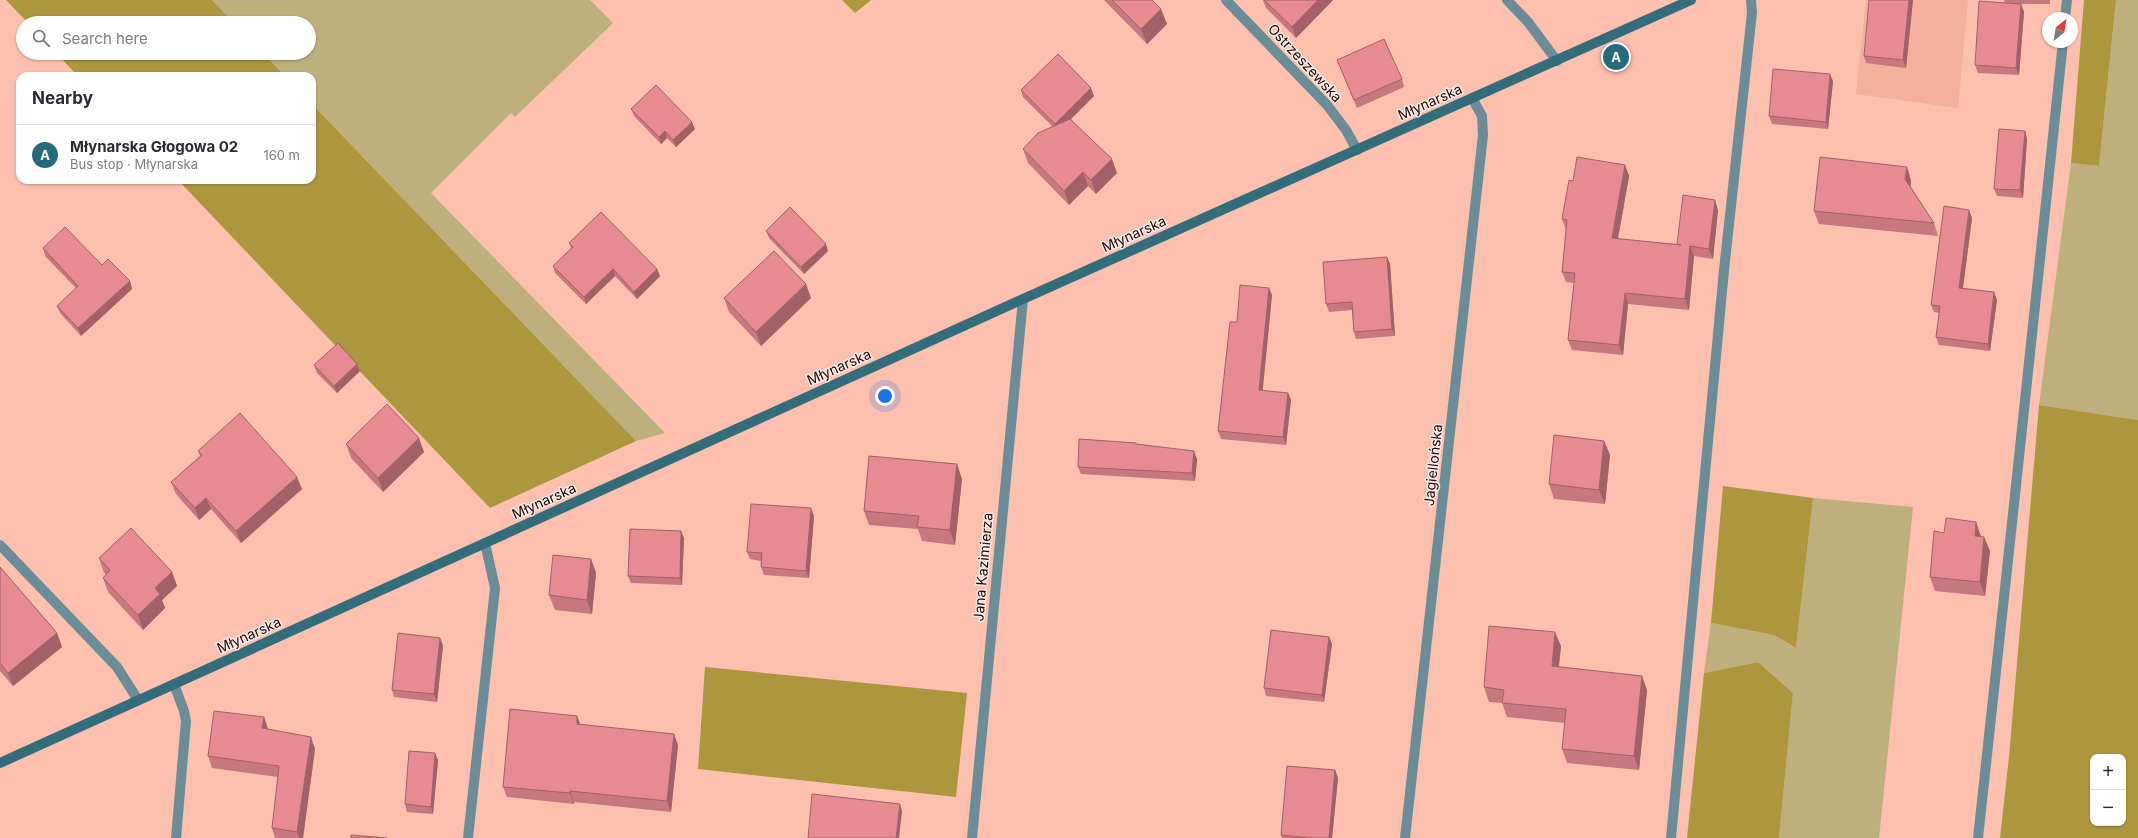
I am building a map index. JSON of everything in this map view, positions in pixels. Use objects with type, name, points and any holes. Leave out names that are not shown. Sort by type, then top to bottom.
[{"type":"street","name":"Ostrzeszewska","points":[[1226,0],[1327,105],[1346,130],[1357,150]]},
{"type":"street","points":[[1507,0],[1528,22],[1557,61]]},
{"type":"street","name":"Młynarska","points":[[0,763],[1023,299],[1691,0]]},
{"type":"street","points":[[1671,838],[1724,270],[1752,13],[1751,0]]},
{"type":"street","points":[[2066,12],[2067,0]]},
{"type":"street","points":[[1978,838],[2062,48]]},
{"type":"street","name":"Jagiellońska","points":[[1405,838],[1483,135],[1482,116],[1472,98]]},
{"type":"street","name":"Jana Kazimierza","points":[[972,838],[1023,299]]},
{"type":"street","points":[[468,838],[495,588],[485,543]]},
{"type":"street","points":[[0,545],[117,667],[138,700]]},
{"type":"street","points":[[174,684],[186,721],[176,838]]},
{"type":"shaded area","points":[[6,0],[212,0],[227,16],[21,16]]},
{"type":"shaded area","points":[[212,0],[590,0],[613,23],[515,117],[511,113],[431,193],[665,433],[636,441],[316,108],[316,72],[281,72],[270,60],[316,60],[316,16],[227,16]]},
{"type":"shaded area","points":[[842,0],[871,0],[855,13]]},
{"type":"shaded area","points":[[1866,0],[1968,0],[1958,108],[1856,94]]},
{"type":"shaded area","points":[[2084,0],[2116,0],[2099,166],[2071,163]]},
{"type":"shaded area","points":[[2116,0],[2138,0],[2138,420],[2039,405],[2071,163],[2099,166]]},
{"type":"shaded area","points":[[63,60],[270,60],[281,72],[74,72]]},
{"type":"shaded area","points":[[316,108],[636,441],[490,508],[182,184],[316,184]]},
{"type":"shaded area","points":[[2039,405],[2138,420],[2138,838],[2000,838],[2009,757]]},
{"type":"shaded area","points":[[1723,486],[1813,498],[1796,648],[1774,635],[1711,623]]},
{"type":"shaded area","points":[[1813,498],[1913,507],[1879,838],[1779,838],[1793,693],[1758,662],[1704,673],[1711,623],[1774,635],[1796,648]]},
{"type":"shaded area","points":[[1758,662],[1793,693],[1779,838],[1687,838],[1704,673]]},
{"type":"shaded area","points":[[705,667],[967,693],[956,797],[698,769]]},
{"type":"building","points":[[1112,0],[1152,0],[1161,9],[1141,29]]},
{"type":"building","points":[[1264,0],[1318,0],[1292,27]]},
{"type":"building","points":[[1869,0],[1909,0],[1903,60],[1864,56]]},
{"type":"building","points":[[1979,1],[2021,4],[2016,68],[1975,65]]},
{"type":"building","points":[[1384,39],[1402,79],[1354,100],[1337,60]]},
{"type":"building","points":[[1058,54],[1091,88],[1055,124],[1021,90]]},
{"type":"building","points":[[1773,69],[1830,74],[1826,122],[1769,116]]},
{"type":"building","points":[[656,85],[692,122],[673,140],[665,131],[659,137],[631,109]]},
{"type":"building","points":[[1070,119],[1112,159],[1091,180],[1083,172],[1064,191],[1023,149],[1038,133]]},
{"type":"building","points":[[1999,129],[2025,131],[2020,190],[1994,189]]},
{"type":"building","points":[[1577,157],[1625,165],[1612,238],[1681,245],[1677,244],[1683,195],[1715,200],[1709,249],[1690,246],[1685,299],[1625,293],[1619,345],[1568,340],[1575,273],[1562,272],[1567,220],[1562,219],[1569,180],[1573,181]]},
{"type":"building","points":[[1820,157],[1907,167],[1905,179],[1934,223],[1814,211]]},
{"type":"building","points":[[1944,206],[1969,210],[1959,288],[1994,292],[1988,344],[1936,337],[1940,306],[1931,305]]},
{"type":"building","points":[[790,207],[826,244],[801,267],[766,231]]},
{"type":"building","points":[[601,212],[657,269],[634,292],[613,269],[584,297],[553,266],[573,247],[569,243]]},
{"type":"building","points":[[65,227],[102,265],[108,259],[130,281],[78,328],[57,306],[78,286],[43,248]]},
{"type":"building","points":[[774,251],[806,284],[756,332],[724,298]]},
{"type":"building","points":[[1387,257],[1392,329],[1354,332],[1352,302],[1326,304],[1323,262]]},
{"type":"building","points":[[1240,285],[1269,288],[1259,390],[1288,393],[1283,437],[1218,431],[1230,322],[1237,322]]},
{"type":"building","points":[[338,343],[357,364],[334,386],[314,365]]},
{"type":"building","points":[[387,404],[419,438],[378,478],[346,444]]},
{"type":"building","points":[[240,413],[297,477],[236,531],[206,498],[195,508],[171,482],[202,455],[198,451]]},
{"type":"building","points":[[1554,435],[1604,441],[1599,490],[1549,484]]},
{"type":"building","points":[[1079,439],[1136,443],[1194,451],[1192,473],[1078,467]]},
{"type":"building","points":[[869,456],[957,464],[950,530],[917,527],[919,516],[864,511]]},
{"type":"building","points":[[751,504],[811,508],[806,571],[761,567],[762,553],[747,552]]},
{"type":"building","points":[[1946,518],[1976,522],[1975,536],[1984,537],[1980,582],[1930,577],[1934,531],[1944,533]]},
{"type":"building","points":[[131,528],[172,572],[155,588],[160,594],[138,615],[103,578],[110,570],[99,558]]},
{"type":"building","points":[[630,529],[681,531],[680,578],[628,576]]},
{"type":"building","points":[[553,555],[591,559],[587,600],[549,595]]},
{"type":"building","points":[[0,567],[57,633],[8,673],[0,663]]},
{"type":"building","points":[[1489,626],[1555,632],[1552,666],[1642,676],[1634,756],[1562,749],[1566,709],[1502,703],[1504,690],[1484,687]]},
{"type":"building","points":[[1271,630],[1329,637],[1322,695],[1264,688]]},
{"type":"building","points":[[398,633],[440,638],[434,694],[392,690]]},
{"type":"building","points":[[510,709],[577,716],[577,724],[674,734],[667,801],[570,791],[570,793],[503,787]]},
{"type":"building","points":[[214,711],[264,717],[262,728],[311,737],[297,832],[272,828],[279,766],[208,756]]},
{"type":"building","points":[[409,751],[435,753],[431,807],[405,804]]},
{"type":"building","points":[[1287,766],[1335,770],[1329,838],[1281,835]]},
{"type":"building","points":[[812,794],[900,804],[896,838],[808,838]]},
{"type":"building","points":[[351,835],[387,838],[351,838]]},
{"type":"place","name":"Młynarska Głogowa 02","points":[[1616,57]]}]
